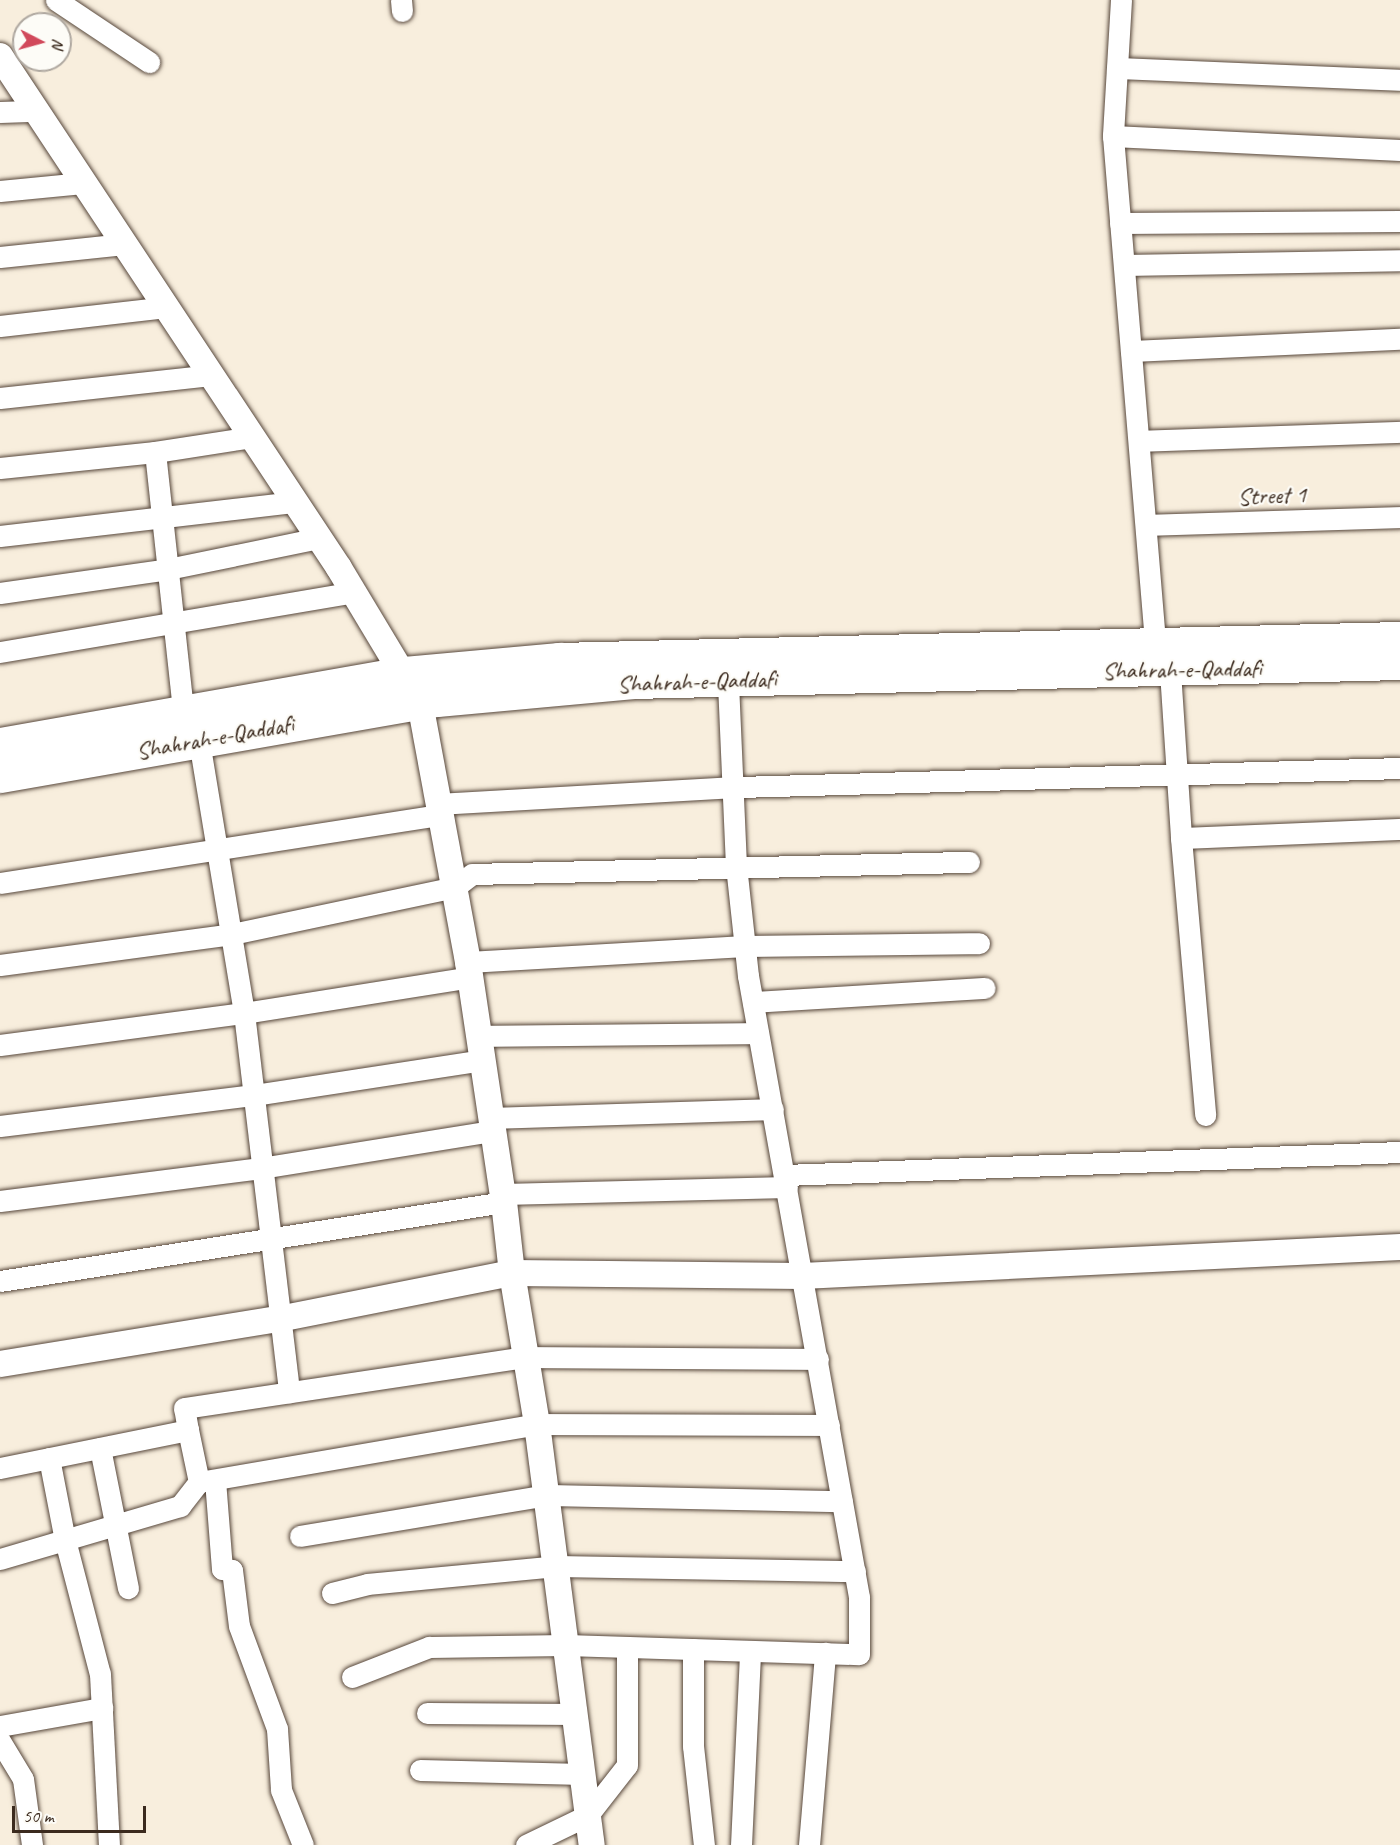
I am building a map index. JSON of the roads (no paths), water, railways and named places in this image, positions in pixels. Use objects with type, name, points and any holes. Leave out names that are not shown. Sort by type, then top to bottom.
[{"type":"main road","name":"Shahrah-e-Qaddafi","points":[[0,776],[420,703],[633,682],[1161,662],[1400,638]]},
{"type":"main road","name":"Shahrah-e-Qaddafi","points":[[0,744],[404,673],[559,659],[1400,663]]},
{"type":"street","points":[[56,0],[149,62]]},
{"type":"street","points":[[1121,0],[1113,136],[1146,525],[1161,662],[1177,774],[1205,1115]]},
{"type":"street","points":[[0,56],[319,538],[404,673],[420,703],[470,970],[512,1273],[547,1495],[592,1845]]},
{"type":"street","points":[[1117,68],[1400,80]]},
{"type":"street","points":[[0,112],[36,111]]},
{"type":"street","points":[[1113,136],[1400,150]]},
{"type":"street","points":[[0,191],[83,183]]},
{"type":"street","points":[[1120,223],[1400,221]]},
{"type":"street","points":[[0,257],[124,244]]},
{"type":"street","points":[[1124,265],[1400,260]]},
{"type":"street","points":[[0,326],[166,307]]},
{"type":"street","points":[[1131,351],[1400,339]]},
{"type":"street","points":[[0,398],[211,375]]},
{"type":"street","points":[[1139,441],[1400,432]]},
{"type":"street","points":[[0,468],[155,452],[252,437]]},
{"type":"street","points":[[155,452],[183,711]]},
{"type":"street","points":[[0,536],[295,502]]},
{"type":"street","name":"Street 1","points":[[1146,525],[1400,517]]},
{"type":"street","points":[[0,593],[168,569],[319,538]]},
{"type":"street","points":[[0,652],[354,592]]},
{"type":"street","points":[[352,1677],[429,1647],[566,1645],[859,1654],[859,1597],[855,1571],[758,1033],[745,946],[736,866],[728,680]]},
{"type":"street","points":[[199,741],[244,1013],[289,1392]]},
{"type":"street","points":[[0,883],[219,851],[440,810],[731,787],[1400,768]]},
{"type":"street","points":[[1181,838],[1400,829]]},
{"type":"street","points":[[0,965],[232,934],[455,887],[472,874],[969,862]]},
{"type":"street","points":[[0,1045],[244,1013],[470,970],[745,946],[979,943]]},
{"type":"street","points":[[753,1002],[985,988]]},
{"type":"street","points":[[0,1126],[254,1095],[481,1048],[758,1033]]},
{"type":"street","points":[[0,1201],[261,1168],[492,1124],[772,1109]]},
{"type":"street","points":[[0,1281],[272,1238],[503,1198],[786,1181],[1400,1152]]},
{"type":"street","points":[[0,1364],[279,1319],[512,1273],[802,1276],[1400,1247]]},
{"type":"street","points":[[303,1845],[281,1790],[278,1729],[239,1626],[232,1570],[222,1569],[207,1481],[188,1430],[184,1408],[527,1357],[818,1359]]},
{"type":"street","points":[[0,1558],[180,1506],[207,1481],[537,1424],[829,1425]]},
{"type":"street","points":[[0,1468],[188,1430]]},
{"type":"street","points":[[100,1448],[128,1588]]},
{"type":"street","points":[[48,1458],[65,1540],[100,1674],[109,1845]]},
{"type":"street","points":[[300,1536],[547,1495],[842,1501]]},
{"type":"street","points":[[332,1593],[367,1584],[556,1566],[855,1571]]},
{"type":"street","points":[[526,1845],[588,1815],[627,1765],[627,1647]]},
{"type":"street","points":[[693,1649],[693,1746],[704,1845]]},
{"type":"street","points":[[741,1845],[750,1651]]},
{"type":"street","points":[[809,1845],[825,1653]]},
{"type":"street","points":[[0,1726],[102,1708]]},
{"type":"street","points":[[427,1713],[576,1714]]},
{"type":"street","points":[[0,1741],[23,1779],[32,1845]]},
{"type":"street","points":[[420,1770],[583,1774]]}]
